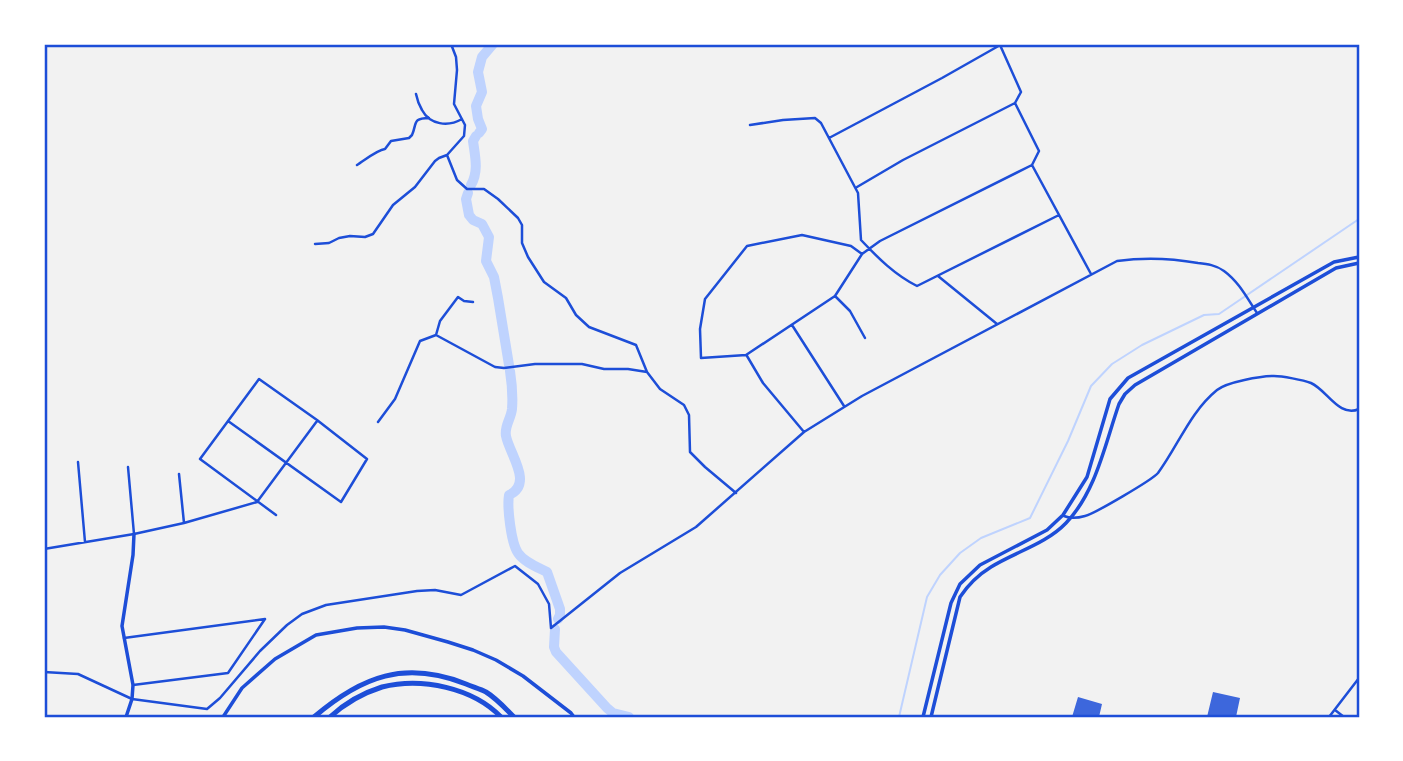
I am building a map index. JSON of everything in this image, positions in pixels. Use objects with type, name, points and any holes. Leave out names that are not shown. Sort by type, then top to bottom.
[{"type":"highway","points":[[314,717],[336,698],[359,685],[394,674],[418,672],[447,677],[487,692],[514,717]]},
{"type":"highway","points":[[330,717],[343,706],[382,688],[405,684],[450,688],[470,695],[492,708],[501,717]]},
{"type":"main road","points":[[923,717],[951,603],[960,584],[980,565],[1047,530],[1063,515],[1087,477],[1110,400],[1123,383],[1252,305],[1334,262],[1359,257]]},
{"type":"main road","points":[[931,717],[960,597],[970,584],[990,567],[1042,541],[1065,524],[1080,506],[1125,394],[1135,384],[1336,268],[1359,263]]},
{"type":"main road","points":[[126,717],[133,685],[122,626],[134,534]]},
{"type":"main road","points":[[223,717],[242,688],[275,659],[316,635],[356,628],[384,627],[438,639],[496,660],[523,676],[575,717]]},
{"type":"street","points":[[315,244],[349,236],[365,237],[373,234],[393,205],[415,187],[435,161],[447,155],[464,136],[465,125],[454,104],[457,70],[452,44]]},
{"type":"street","points":[[829,138],[1001,44],[1021,92],[1015,103],[856,188]]},
{"type":"street","points":[[416,94],[422,111],[439,124],[455,123],[462,119]]},
{"type":"street","points":[[862,254],[851,246],[802,235],[747,246],[705,299],[700,329],[701,358],[746,355],[835,296],[862,254],[880,240],[1032,165],[1039,151],[1015,103]]},
{"type":"street","points":[[357,165],[379,149],[385,149],[391,141],[409,138],[420,118],[429,118]]},
{"type":"street","points":[[750,125],[815,118],[821,124],[859,193],[861,240],[902,279],[917,286],[1059,215]]},
{"type":"street","points":[[447,155],[457,180],[467,189],[484,189],[518,218],[522,226],[522,243],[528,257],[544,282],[566,298],[576,316],[589,327],[636,345],[647,372],[660,389],[684,405],[689,415],[690,452],[736,493]]},
{"type":"street","points":[[1032,165],[1091,274]]},
{"type":"street","points":[[44,672],[78,674],[132,699],[207,709],[220,698],[260,651],[302,614],[326,605],[417,591],[435,590],[461,595],[515,566],[538,584],[549,604],[551,628],[620,573],[696,527],[804,432],[862,396],[1117,261],[1172,258],[1216,267],[1242,288],[1257,313]]},
{"type":"street","points":[[938,276],[997,324]]},
{"type":"street","points":[[835,296],[850,311],[865,338]]},
{"type":"street","points":[[436,335],[440,321],[458,297],[473,302]]},
{"type":"street","points":[[792,325],[844,407]]},
{"type":"street","points":[[378,422],[395,399],[420,341],[436,335],[495,367],[504,369],[535,364],[582,364],[604,369],[647,372]]},
{"type":"street","points":[[746,355],[764,383],[804,432]]},
{"type":"street","points":[[1063,515],[1070,518],[1087,516],[1156,475],[1185,428],[1219,388],[1274,376],[1311,383],[1341,408],[1349,412],[1359,410]]},
{"type":"street","points":[[229,421],[341,502],[367,459],[259,379],[200,459],[276,515]]},
{"type":"street","points":[[44,549],[184,523],[257,502],[317,420]]},
{"type":"street","points":[[78,462],[85,542]]},
{"type":"street","points":[[128,467],[134,534]]},
{"type":"street","points":[[178,474],[184,523]]},
{"type":"street","points":[[124,638],[265,619],[228,673],[133,685]]},
{"type":"street","points":[[1329,717],[1359,678]]},
{"type":"street","points":[[1335,710],[1344,717]]},
{"type":"building","points":[[1213,692],[1240,698],[1236,717],[1207,717]]},
{"type":"building","points":[[1078,697],[1102,704],[1099,717],[1072,717]]},
{"type":"waterway","points":[[479,133],[482,129],[476,106],[482,92],[478,72],[482,57],[493,44]]},
{"type":"waterway","points":[[471,185],[476,169],[473,141],[476,136]]},
{"type":"waterway","points":[[468,193],[466,199],[469,215],[482,224],[489,237],[486,261],[494,277],[509,365]]},
{"type":"waterway","points":[[899,717],[927,597],[940,575],[960,553],[981,538],[1030,518],[1068,441],[1091,386],[1112,364],[1142,345],[1204,315],[1219,314],[1359,219]]},
{"type":"waterway","points":[[510,371],[512,409],[506,432],[520,476],[520,484],[509,495],[512,533],[521,556],[547,572],[560,609],[558,619]]},
{"type":"waterway","points":[[555,629],[556,652],[607,708],[613,713],[629,717]]}]
